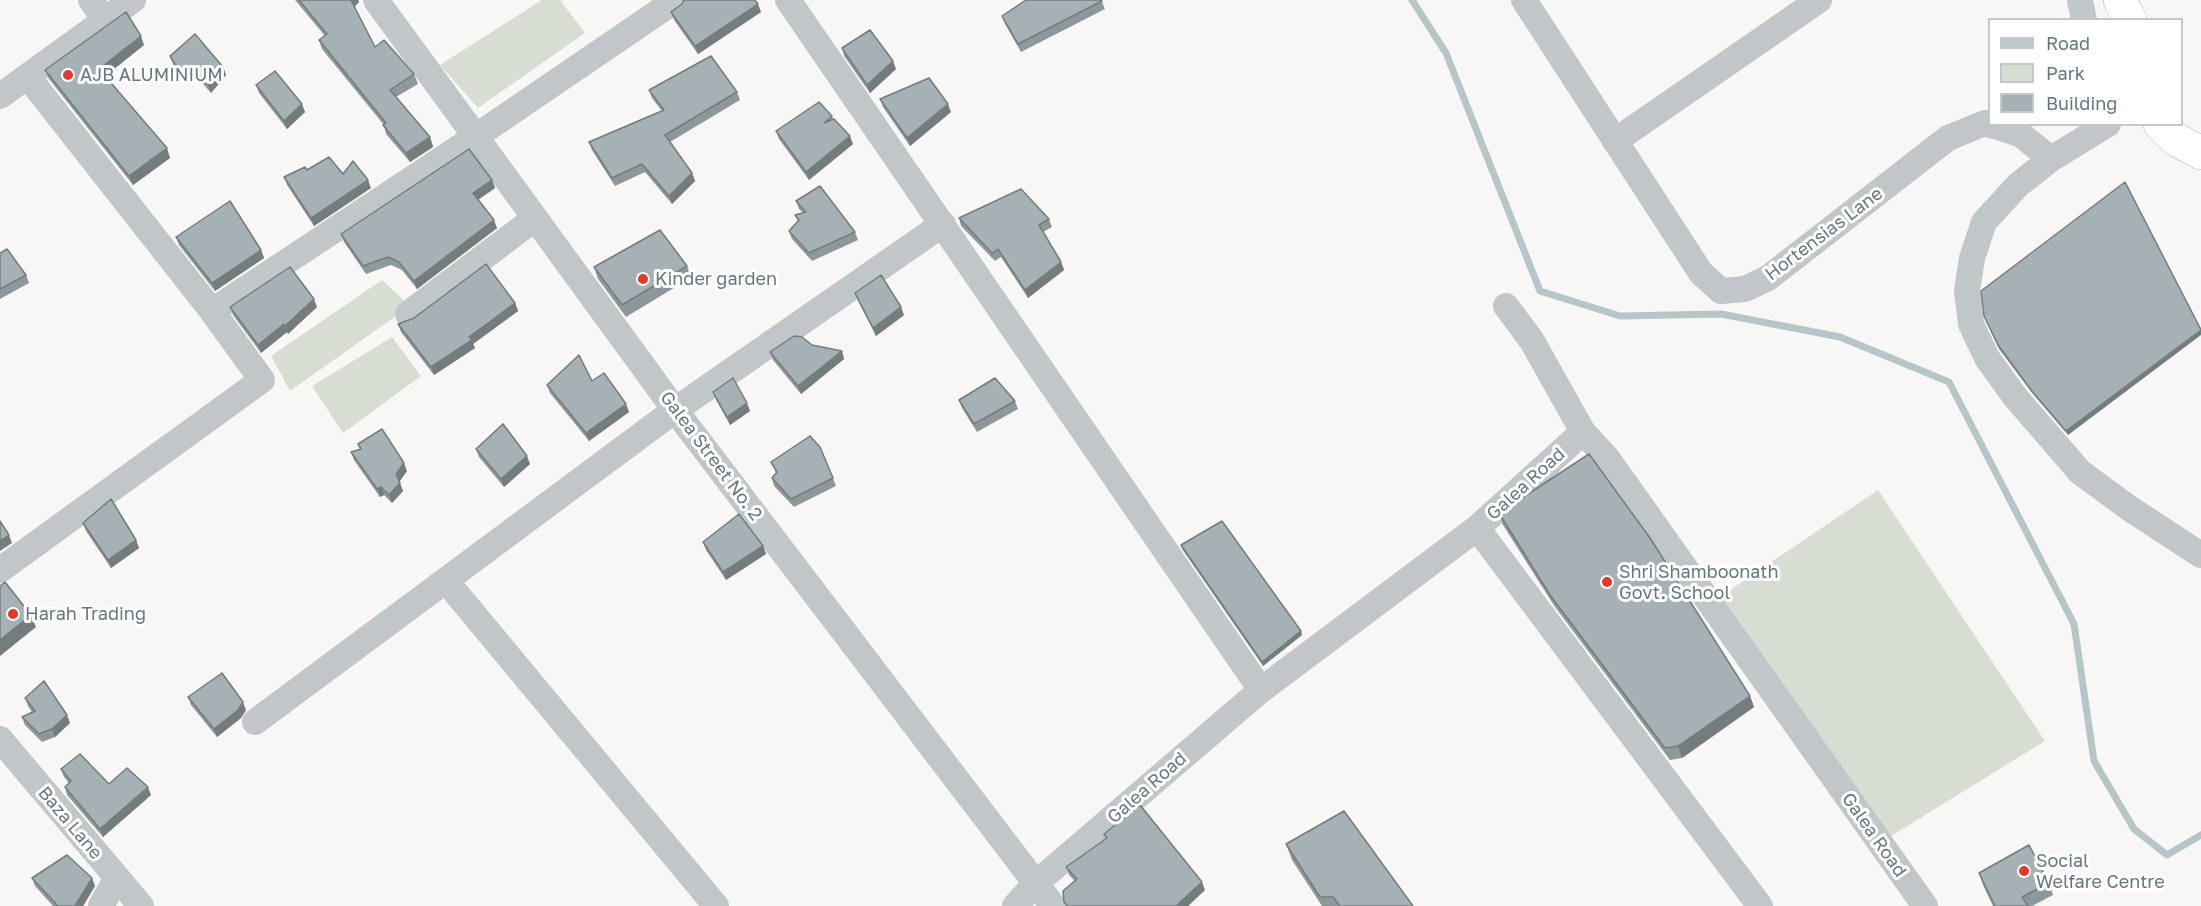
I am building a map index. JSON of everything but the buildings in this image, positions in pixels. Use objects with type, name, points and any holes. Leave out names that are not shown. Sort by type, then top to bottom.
[{"type":"highway","points":[[2120,0],[2129,18]]},
{"type":"highway","points":[[2139,18],[2146,0]]},
{"type":"highway","points":[[2162,126],[2175,139],[2201,153]]},
{"type":"street","points":[[0,96],[28,77],[98,10],[133,0]]},
{"type":"street","name":"Galea Street No. 2","points":[[376,0],[675,410],[1053,906]]},
{"type":"street","points":[[212,311],[476,137],[676,0]]},
{"type":"street","points":[[788,0],[944,224],[1261,690]]},
{"type":"street","name":"Hortensias Lane","points":[[1524,0],[1701,273],[1721,291],[1745,289],[1768,278],[1948,138],[1988,123]]},
{"type":"street","points":[[1615,141],[1819,0]]},
{"type":"street","points":[[2080,0],[2084,18]]},
{"type":"street","points":[[0,570],[262,380],[212,311],[28,77]]},
{"type":"street","name":"Hortensias Lane","points":[[2006,126],[2027,129],[2050,159]]},
{"type":"street","points":[[2105,126],[2050,159],[2018,185],[1984,222],[1972,258],[1967,291],[1971,324],[1987,358],[2016,398],[2080,472],[2201,555]]},
{"type":"street","points":[[408,314],[534,219]]},
{"type":"street","points":[[255,722],[447,582],[675,410],[944,224]]},
{"type":"street","points":[[1506,306],[1532,341],[1583,432]]},
{"type":"street","name":"Galea Road","points":[[1015,906],[1035,884],[1261,690],[1477,528],[1583,432],[1607,458],[1925,906]]},
{"type":"street","points":[[1477,528],[1760,906]]},
{"type":"street","points":[[447,582],[716,906]]},
{"type":"street","name":"Baza Lane","points":[[0,739],[141,906]]},
{"type":"street","points":[[100,906],[117,878]]},
{"type":"green space","points":[[542,0],[560,0],[585,33],[478,108],[440,65]]},
{"type":"green space","points":[[382,280],[410,306],[290,391],[271,356]]},
{"type":"green space","points":[[392,337],[421,376],[343,433],[312,386]]},
{"type":"green space","points":[[1878,490],[2045,741],[1883,841],[1718,598]]},
{"type":"waterway","points":[[1412,0],[1446,53],[1540,291],[1620,316],[1721,314],[1840,337],[1949,382],[2074,624],[2094,761],[2134,829],[2167,855],[2201,835]]},
{"type":"place","name":"AJB ALUMINIUM","points":[[68,75]]},
{"type":"place","name":"Kinder garden","points":[[643,279]]},
{"type":"place","name":"Shri Shamboonath Govt. School","points":[[1607,582]]},
{"type":"place","name":"Harah Trading","points":[[13,614]]},
{"type":"place","name":"Social Welfare Centre","points":[[2024,871]]}]
